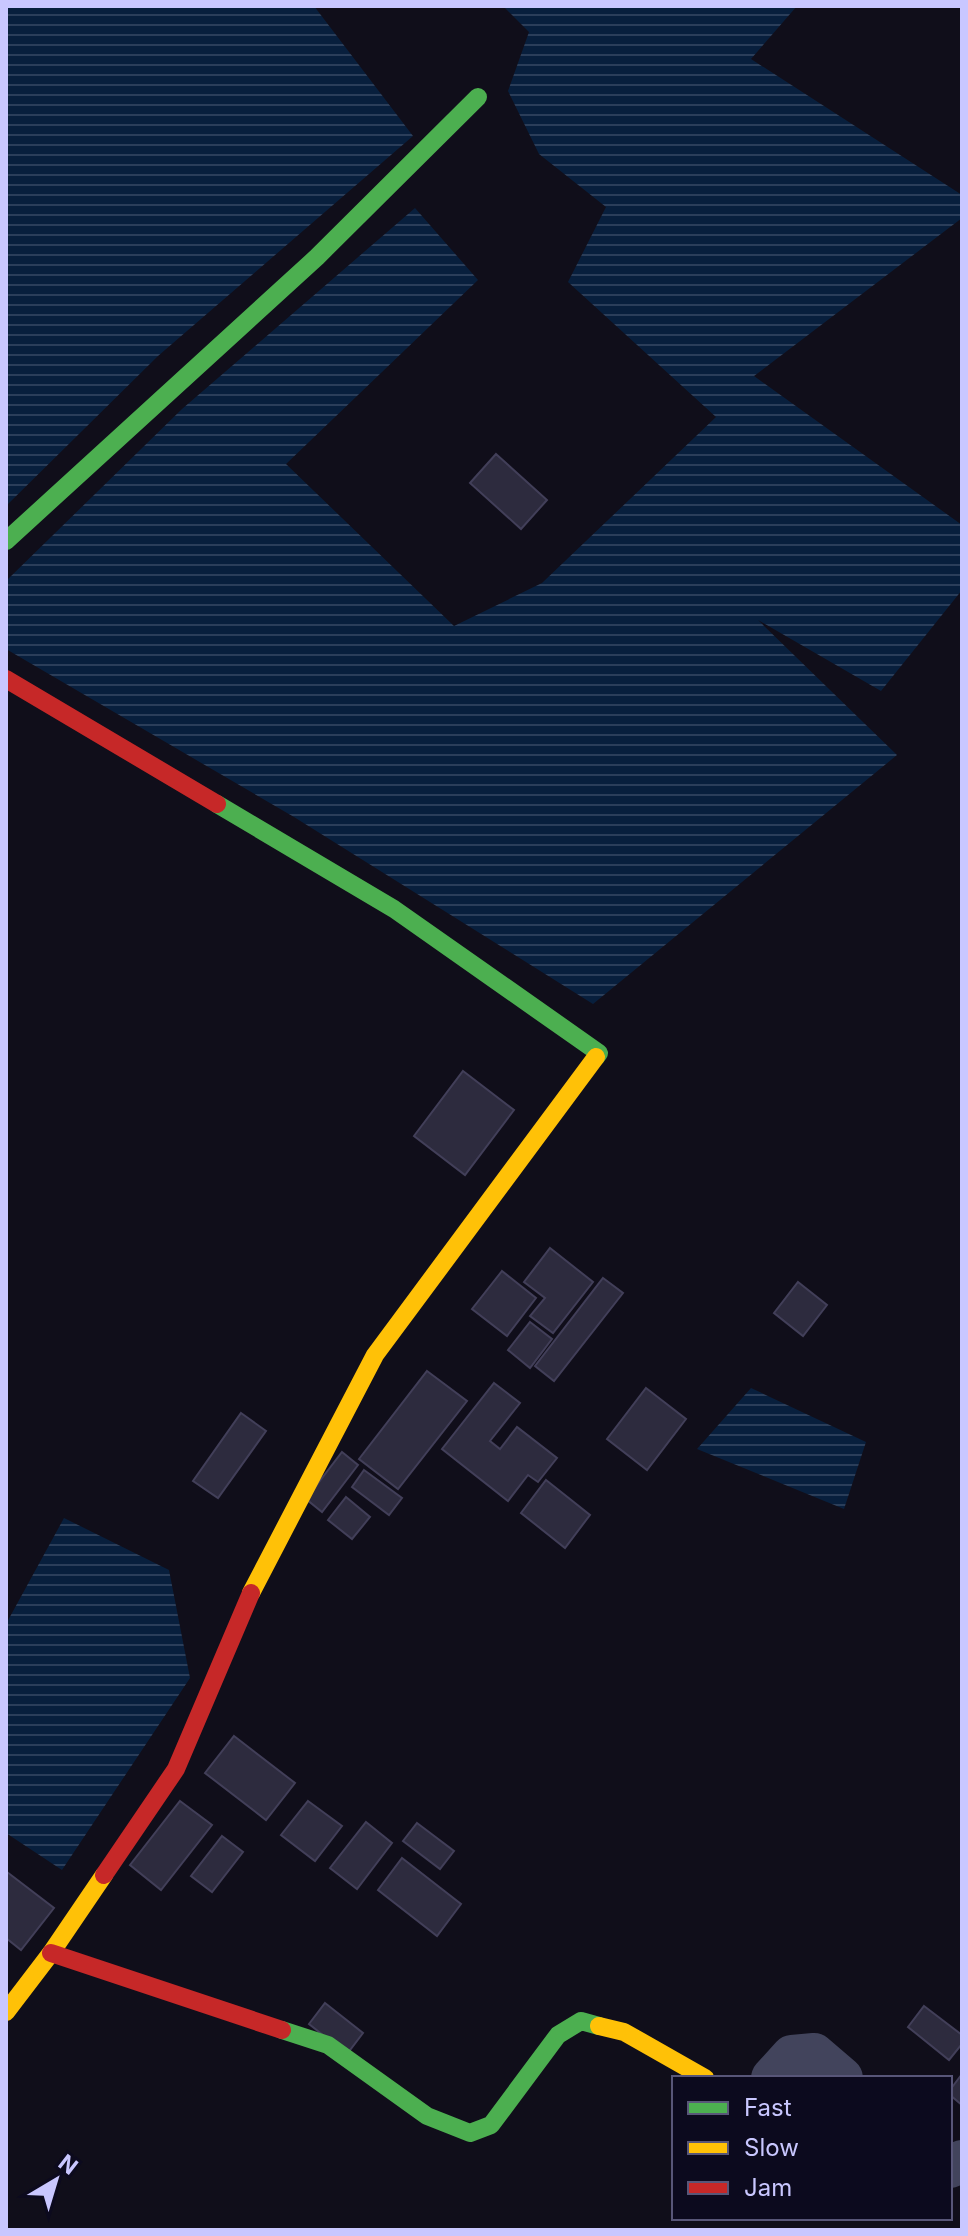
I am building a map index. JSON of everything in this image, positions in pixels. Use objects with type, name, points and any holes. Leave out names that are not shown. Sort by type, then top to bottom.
[{"type":"street","points":[[6,541],[317,257],[478,97]]},
{"type":"street","points":[[6,679],[394,909],[599,1053],[375,1355],[242,1611],[176,1769],[51,1953],[6,2012]]},
{"type":"street","points":[[51,1953],[328,2045],[427,2116],[470,2133],[491,2125],[558,2035],[581,2021],[624,2032],[701,2076]]},
{"type":"street","points":[[774,2076],[792,2056],[814,2054],[840,2076]]},
{"type":"water","points":[[6,6],[314,6],[413,136],[158,356],[6,506]]},
{"type":"water","points":[[503,6],[797,6],[751,59],[962,195],[962,218],[754,376],[962,525],[962,590],[881,691],[758,620],[897,755],[593,1004],[294,817],[6,649],[6,581],[182,409],[415,208],[478,280],[286,464],[454,626],[542,583],[716,417],[568,282],[606,207],[539,154],[508,91],[529,32]]},
{"type":"water","points":[[751,1388],[866,1442],[844,1509],[697,1449]]},
{"type":"water","points":[[64,1518],[169,1570],[190,1678],[62,1870],[6,1833],[6,1624]]},
{"type":"building","points":[[496,454],[547,500],[521,529],[470,483]]},
{"type":"building","points":[[463,1071],[514,1110],[465,1175],[414,1136]]},
{"type":"building","points":[[550,1248],[593,1282],[553,1333],[530,1316],[545,1298],[524,1282]]},
{"type":"building","points":[[502,1271],[536,1298],[507,1336],[472,1309]]},
{"type":"building","points":[[603,1278],[623,1293],[554,1381],[535,1366]]},
{"type":"building","points":[[798,1282],[827,1305],[803,1336],[774,1313]]},
{"type":"building","points":[[530,1322],[552,1339],[530,1368],[508,1350]]},
{"type":"building","points":[[427,1371],[467,1401],[398,1489],[359,1459]]},
{"type":"building","points":[[494,1383],[520,1403],[490,1441],[500,1449],[517,1427],[557,1458],[538,1482],[528,1475],[508,1501],[442,1449]]},
{"type":"building","points":[[646,1388],[686,1419],[647,1470],[607,1439]]},
{"type":"building","points":[[241,1413],[266,1431],[218,1498],[193,1481]]},
{"type":"building","points":[[342,1452],[358,1465],[322,1512],[306,1499]]},
{"type":"building","points":[[364,1470],[402,1498],[389,1515],[352,1487]]},
{"type":"building","points":[[546,1480],[590,1515],[565,1548],[521,1513]]},
{"type":"building","points":[[346,1497],[370,1517],[352,1539],[328,1520]]},
{"type":"building","points":[[234,1736],[295,1783],[266,1820],[205,1773]]},
{"type":"building","points":[[180,1801],[212,1825],[161,1890],[130,1865]]},
{"type":"building","points":[[308,1801],[342,1826],[315,1861],[281,1835]]},
{"type":"building","points":[[366,1822],[392,1843],[357,1889],[330,1868]]},
{"type":"building","points":[[417,1823],[454,1851],[440,1869],[403,1841]]},
{"type":"building","points":[[222,1836],[243,1852],[212,1892],[191,1876]]},
{"type":"building","points":[[402,1858],[461,1904],[437,1936],[378,1890]]},
{"type":"building","points":[[7,1872],[54,1908],[21,1950],[6,1938]]},
{"type":"building","points":[[325,2003],[363,2033],[347,2054],[309,2024]]},
{"type":"building","points":[[924,2006],[962,2035],[962,2044],[949,2060],[908,2027]]},
{"type":"building","points":[[962,2074],[962,2105],[952,2097],[952,2087]]},
{"type":"traffic: fast","points":[[6,541],[317,257],[478,97]]},
{"type":"traffic: fast","points":[[217,804],[394,909],[599,1053],[596,1057]]},
{"type":"traffic: fast","points":[[282,2030],[328,2045],[427,2116],[470,2133],[491,2125],[558,2035],[581,2021],[599,2026]]},
{"type":"traffic: slow","points":[[251,1593],[375,1355],[596,1057]]},
{"type":"traffic: slow","points":[[6,2012],[104,1875]]},
{"type":"traffic: slow","points":[[599,2026],[624,2032],[701,2076]]},
{"type":"traffic: jam","points":[[6,679],[217,804]]},
{"type":"traffic: jam","points":[[104,1875],[176,1769],[251,1593]]},
{"type":"traffic: jam","points":[[51,1953],[282,2030]]}]
